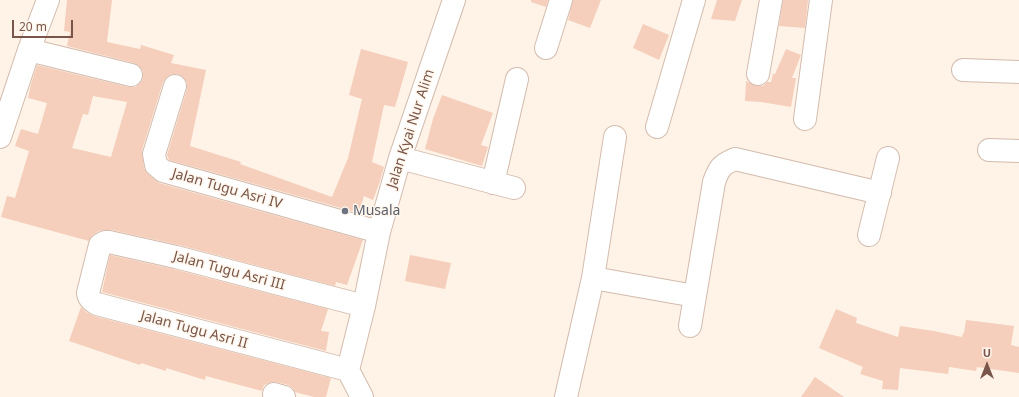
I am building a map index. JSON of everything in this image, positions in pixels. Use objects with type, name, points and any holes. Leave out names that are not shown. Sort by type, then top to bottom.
[{"type":"street","points":[[0,137],[29,50],[48,0]]},
{"type":"street","name":"Jalan Kyai Nur Alim","points":[[348,370],[364,306],[379,232],[400,158],[454,0]]},
{"type":"street","points":[[546,48],[561,0]]},
{"type":"street","points":[[657,127],[694,0]]},
{"type":"street","points":[[758,74],[771,0]]},
{"type":"street","points":[[804,119],[821,0]]},
{"type":"street","points":[[29,50],[131,75]]},
{"type":"street","points":[[963,70],[1019,72]]},
{"type":"street","points":[[493,183],[517,79]]},
{"type":"street","name":"Jalan Tugu Asri IV","points":[[175,86],[154,154],[156,165],[163,171],[379,232]]},
{"type":"street","points":[[566,397],[593,278],[615,136]]},
{"type":"street","points":[[989,150],[1019,151]]},
{"type":"street","points":[[400,158],[514,188]]},
{"type":"street","points":[[869,235],[888,158]]},
{"type":"street","points":[[690,326],[714,182],[718,170],[724,163],[735,159],[880,193]]},
{"type":"street","name":"Jalan Tugu Asri III","points":[[98,250],[100,245],[103,243],[114,243],[184,259],[364,306]]},
{"type":"street","name":"Jalan Tugu Asri II","points":[[98,250],[88,293],[91,301],[348,370]]},
{"type":"street","points":[[593,278],[695,296]]},
{"type":"street","points":[[348,370],[362,397]]},
{"type":"building","points":[[67,0],[112,0],[107,42],[140,49],[141,45],[174,55],[171,63],[206,70],[190,146],[241,162],[240,164],[332,197],[348,158],[362,99],[349,95],[361,49],[408,62],[395,107],[384,105],[372,162],[384,167],[380,181],[373,200],[364,196],[359,213],[169,160],[167,155],[187,89],[187,83],[184,78],[178,74],[172,74],[163,82],[142,150],[144,168],[148,174],[159,183],[363,240],[347,285],[336,282],[335,286],[179,245],[112,230],[99,231],[93,235],[89,241],[1,217],[7,196],[15,198],[29,151],[15,146],[21,129],[38,134],[47,103],[28,98],[37,65],[128,87],[135,87],[143,78],[143,71],[134,63],[67,46],[70,32],[64,31]],"holes":[[[93,96],[127,102],[111,157],[72,148],[83,114],[88,115]]]},
{"type":"building","points":[[531,0],[548,0],[546,7],[531,2]]},
{"type":"building","points":[[573,0],[601,0],[590,28],[568,20]]},
{"type":"building","points":[[717,0],[742,0],[735,21],[711,19]]},
{"type":"building","points":[[783,0],[808,0],[805,28],[779,26]]},
{"type":"building","points":[[643,24],[669,35],[659,60],[633,48]]},
{"type":"building","points":[[786,49],[801,55],[792,78],[796,78],[791,107],[745,101],[746,81],[756,86],[763,86],[767,82],[771,82],[773,74],[775,74]]},
{"type":"building","points":[[442,95],[493,113],[481,145],[488,147],[482,166],[425,149],[433,119]]},
{"type":"building","points":[[110,255],[173,269],[328,309],[321,331],[329,332],[326,351],[102,292]]},
{"type":"building","points":[[410,255],[451,263],[445,289],[405,281]]},
{"type":"building","points":[[81,307],[86,312],[94,316],[331,378],[326,397],[314,397],[295,392],[293,388],[288,385],[277,382],[264,385],[262,391],[206,376],[205,380],[166,368],[166,371],[141,363],[140,365],[69,341]]},
{"type":"building","points":[[836,309],[857,318],[856,323],[898,337],[900,326],[962,337],[966,320],[1014,326],[1011,345],[1019,347],[1019,373],[977,367],[976,371],[949,367],[948,374],[900,368],[898,390],[882,389],[883,381],[860,374],[863,367],[819,348]]},
{"type":"building","points":[[815,377],[844,397],[801,397]]},
{"type":"place","name":"Musala","points":[[345,211]]}]
